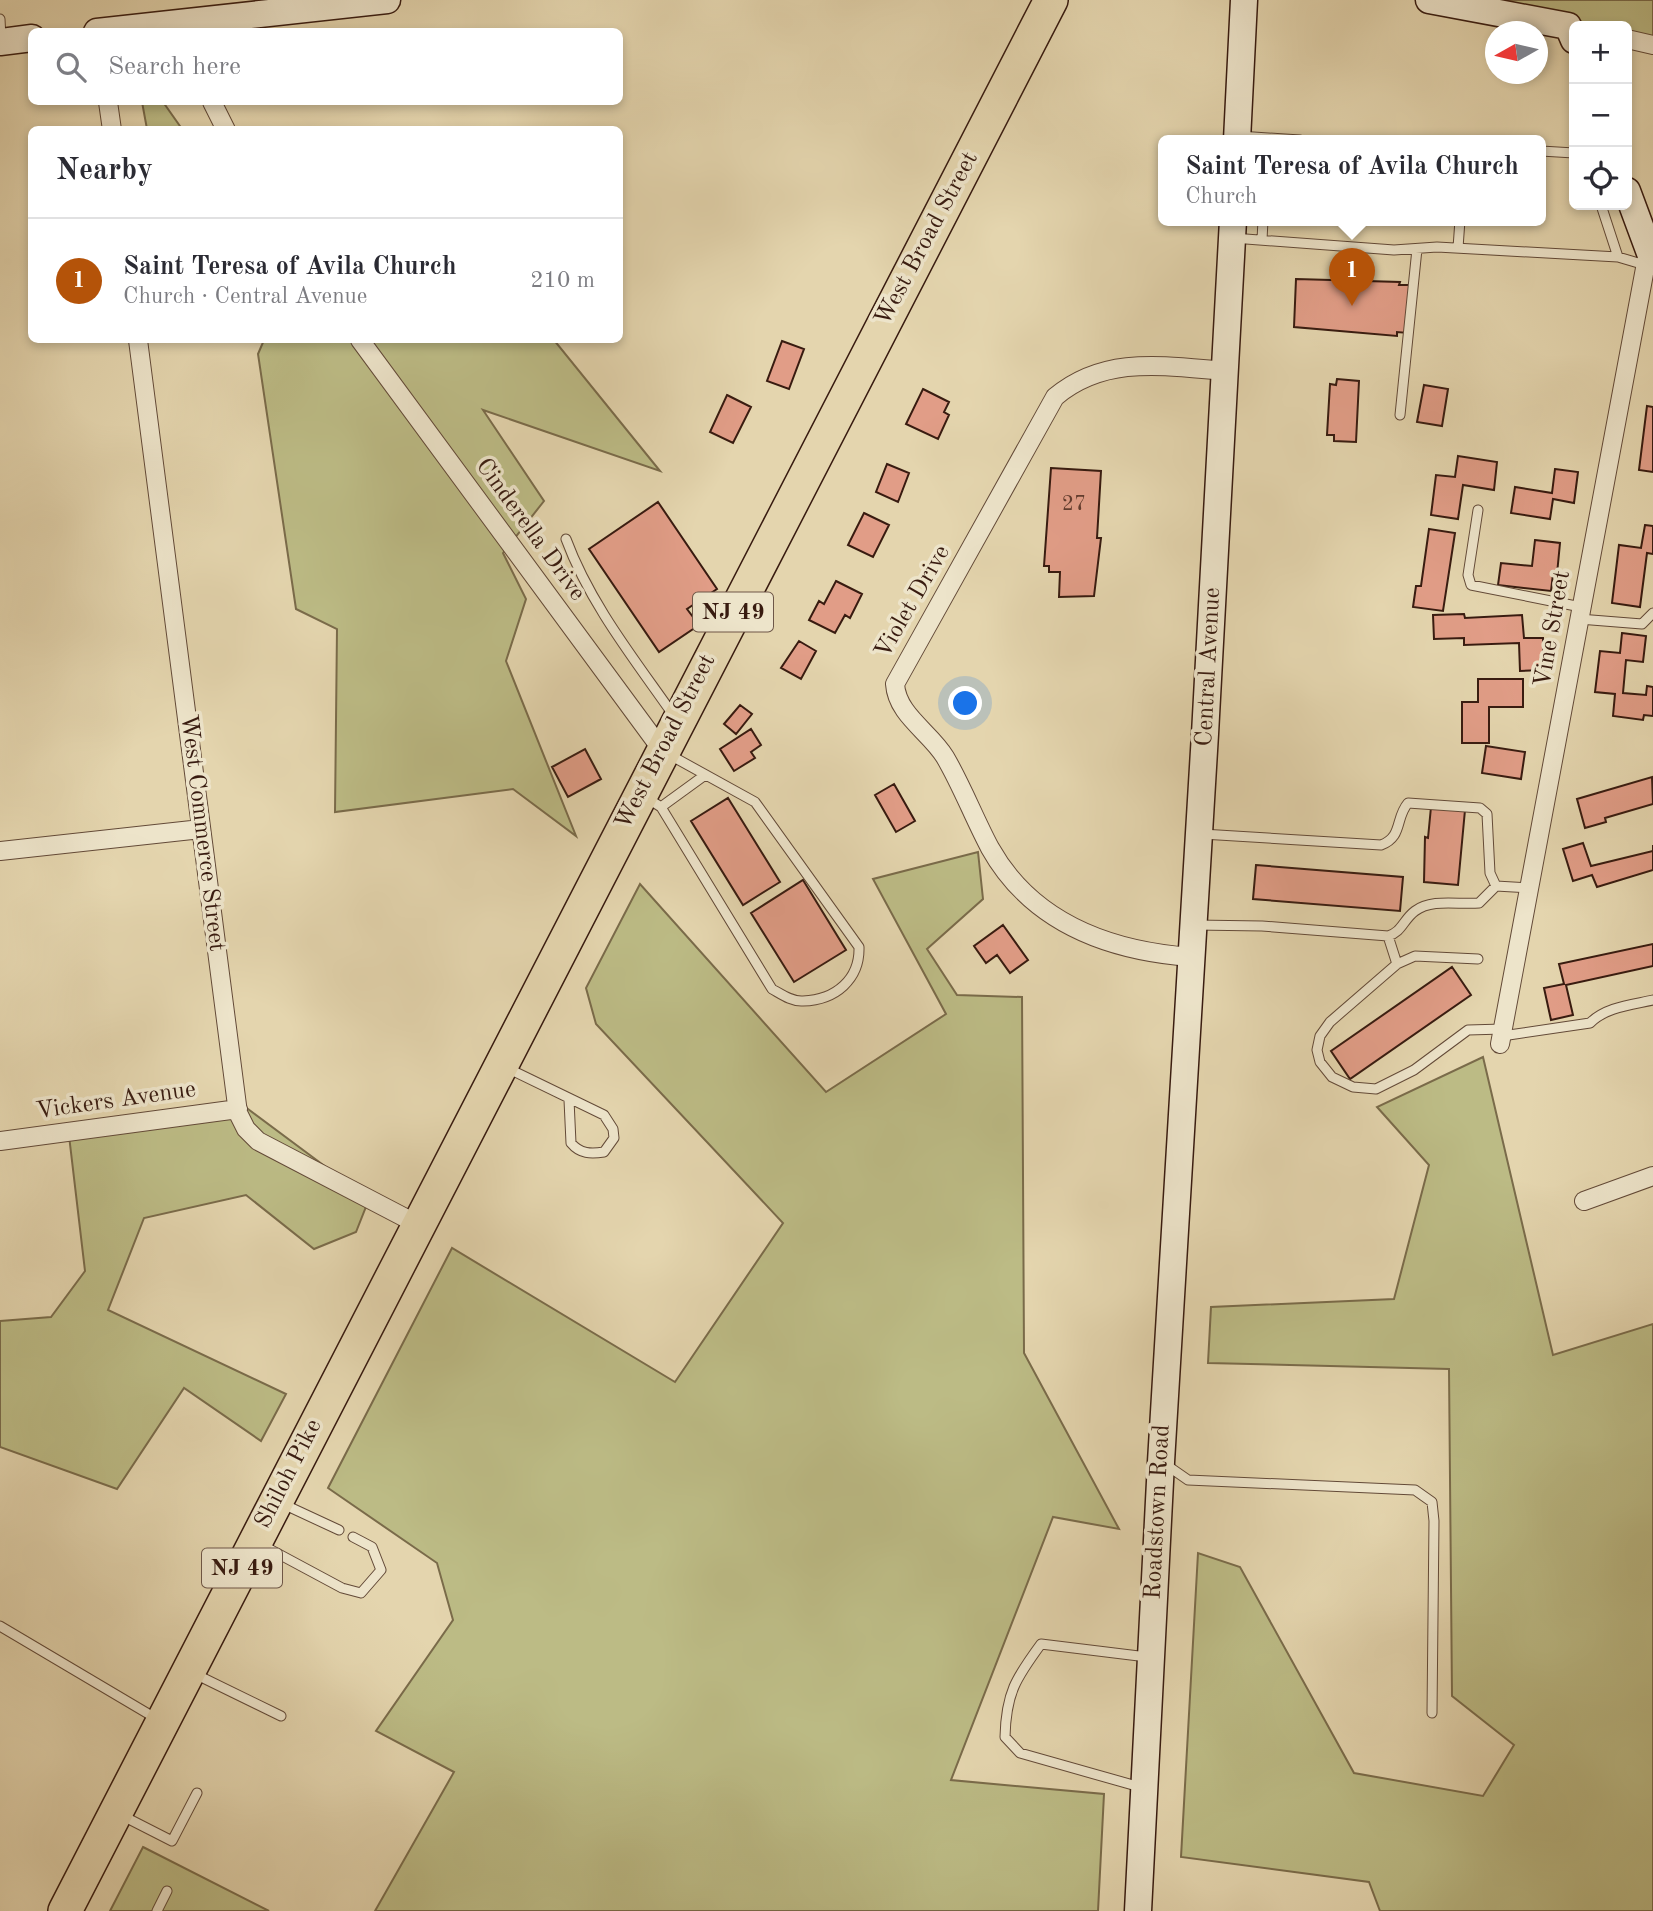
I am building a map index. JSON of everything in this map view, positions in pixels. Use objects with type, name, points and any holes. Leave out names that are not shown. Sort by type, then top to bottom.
[{"type":"highway","name":"West Broad Street","points":[[417,1224],[500,1064],[650,800],[662,750],[1051,0]]},
{"type":"highway","name":"Shiloh Pike","points":[[70,1909],[116,1812],[417,1224]]},
{"type":"main road","points":[[163,28],[185,27],[331,3],[387,0]]},
{"type":"main road","points":[[1237,135],[1244,0]]},
{"type":"main road","points":[[1429,0],[1569,30]]},
{"type":"main road","points":[[1,34],[28,37]]},
{"type":"main road","points":[[1632,204],[1650,250]]},
{"type":"main road","name":"Central Avenue","points":[[1182,1113],[1232,229]]},
{"type":"main road","name":"Roadstown Road","points":[[1138,1911],[1182,1113]]},
{"type":"street","points":[[1632,40],[1653,45]]},
{"type":"street","points":[[108,105],[111,126]]},
{"type":"street","points":[[214,105],[224,126]]},
{"type":"street","name":"Vine Street","points":[[1502,1036],[1650,250]]},
{"type":"street","name":"West Commerce Street","points":[[138,343],[238,1109],[246,1129],[258,1141],[417,1224]]},
{"type":"street","name":"Cinderella Drive","points":[[362,343],[662,750]]},
{"type":"street","name":"Violet Drive","points":[[1191,957],[1132,951],[1108,943],[1057,918],[1037,903],[991,849],[943,754],[901,705],[896,696],[895,684],[1055,397],[1075,380],[1099,371],[1131,365],[1225,371]]},
{"type":"street","points":[[0,852],[201,829]]},
{"type":"street","name":"Vickers Avenue","points":[[0,1141],[238,1109]]},
{"type":"street","points":[[1584,1201],[1653,1176]]},
{"type":"lane","points":[[1546,151],[1569,153]]},
{"type":"lane","points":[[1603,210],[1618,257]]},
{"type":"lane","points":[[1262,240],[1263,226]]},
{"type":"lane","points":[[1458,248],[1460,226]]},
{"type":"lane","points":[[1232,229],[1262,240],[1394,250],[1458,248],[1618,257],[1650,250]]},
{"type":"lane","points":[[1400,415],[1417,249]]},
{"type":"lane","points":[[1478,510],[1468,575],[1471,585],[1580,613],[1642,624],[1653,613]]},
{"type":"lane","points":[[566,539],[577,568],[595,601],[677,721]]},
{"type":"lane","points":[[662,750],[755,802],[859,947],[859,965],[850,981],[839,990],[802,1001],[772,989],[650,800],[705,775]]},
{"type":"lane","points":[[1199,833],[1373,845],[1393,838],[1398,830],[1401,811],[1408,803],[1480,808],[1487,814],[1490,873],[1496,886]]},
{"type":"lane","points":[[1193,925],[1262,926],[1388,936],[1398,933],[1415,911],[1430,904],[1479,903],[1496,886],[1530,888]]},
{"type":"lane","points":[[1388,936],[1397,964]]},
{"type":"lane","points":[[1478,959],[1415,956],[1397,964],[1330,1022],[1320,1036],[1317,1050],[1321,1062],[1332,1077],[1353,1087],[1376,1089],[1414,1070],[1468,1030],[1502,1036],[1590,1023],[1598,1014],[1653,1000]]},
{"type":"lane","points":[[500,1064],[609,1120],[614,1138],[604,1152],[591,1154],[575,1148],[571,1143],[569,1100]]},
{"type":"lane","points":[[1161,1461],[1188,1480],[1415,1490],[1432,1502],[1432,1713]]},
{"type":"lane","points":[[276,1501],[339,1530]]},
{"type":"lane","points":[[255,1542],[342,1588],[361,1593],[382,1570],[372,1546],[353,1537]]},
{"type":"lane","points":[[0,1626],[162,1722]]},
{"type":"lane","points":[[1145,1788],[1020,1753],[1005,1737],[1005,1721],[1014,1681],[1041,1644],[1151,1658]]},
{"type":"lane","points":[[188,1671],[281,1716]]},
{"type":"lane","points":[[116,1812],[172,1841],[197,1793]]},
{"type":"lane","points":[[157,1911],[167,1891]]},
{"type":"shaded area","points":[[1429,0],[1653,0],[1653,45],[1632,40],[1632,21],[1569,21],[1569,25]]},
{"type":"shaded area","points":[[143,105],[165,105],[180,126],[146,126]]},
{"type":"shaded area","points":[[263,343],[556,343],[660,471],[483,410],[544,501],[503,553],[526,599],[506,661],[576,836],[513,789],[335,812],[337,629],[296,609],[258,354]]},
{"type":"shaded area","points":[[978,852],[983,899],[927,949],[957,995],[1022,997],[1024,1353],[1119,1529],[1053,1517],[951,1780],[1104,1794],[1098,1911],[375,1911],[454,1772],[376,1731],[453,1620],[437,1563],[328,1488],[452,1248],[675,1382],[783,1223],[596,1024],[586,988],[640,884],[826,1092],[946,1014],[873,879]]},
{"type":"shaded area","points":[[1483,1057],[1553,1355],[1653,1324],[1653,1911],[1380,1911],[1369,1882],[1181,1857],[1198,1553],[1240,1567],[1354,1773],[1483,1796],[1514,1745],[1452,1696],[1449,1369],[1208,1363],[1211,1307],[1394,1299],[1429,1165],[1377,1107]]},
{"type":"shaded area","points":[[240,1103],[369,1199],[356,1232],[314,1249],[246,1195],[144,1218],[108,1310],[286,1394],[261,1441],[184,1388],[117,1489],[0,1447],[0,1321],[51,1317],[85,1271],[68,1127]]},
{"type":"shaded area","points":[[143,1847],[269,1911],[110,1911]]},
{"type":"building","points":[[1296,279],[1400,282],[1399,285],[1410,285],[1408,333],[1397,332],[1397,336],[1294,327]]},
{"type":"building","points":[[782,341],[804,349],[789,389],[767,381]]},
{"type":"building","points":[[1337,379],[1359,381],[1356,442],[1334,441],[1334,435],[1327,435],[1330,384],[1336,385]]},
{"type":"building","points":[[1424,385],[1448,389],[1442,426],[1417,422]]},
{"type":"building","points":[[923,389],[949,402],[944,412],[949,415],[938,439],[906,424]]},
{"type":"building","points":[[727,395],[751,407],[733,443],[710,432]]},
{"type":"building","points":[[1647,406],[1653,407],[1653,472],[1639,470]]},
{"type":"building","points":[[1458,456],[1497,462],[1494,490],[1463,485],[1458,519],[1431,515],[1436,475],[1455,477]]},
{"type":"building","points":[[887,464],[909,473],[898,502],[876,492]]},
{"type":"building","points":[[1051,468],[1101,471],[1097,538],[1101,538],[1094,596],[1059,597],[1060,572],[1049,572],[1049,566],[1044,566]]},
{"type":"building","points":[[1555,469],[1578,472],[1574,503],[1553,499],[1550,519],[1511,513],[1515,487],[1552,493]]},
{"type":"building","points":[[658,502],[717,589],[687,609],[699,625],[659,652],[589,549]]},
{"type":"building","points":[[864,513],[889,525],[873,557],[848,545]]},
{"type":"building","points":[[1645,525],[1653,526],[1653,554],[1647,553],[1640,607],[1612,603],[1619,545],[1641,548]]},
{"type":"building","points":[[1429,529],[1455,533],[1443,611],[1413,607],[1416,586],[1421,586]]},
{"type":"building","points":[[1535,540],[1560,543],[1557,574],[1553,574],[1551,591],[1498,585],[1501,563],[1532,566]]},
{"type":"building","points":[[836,581],[862,594],[850,618],[845,615],[835,633],[809,620],[819,601],[824,604]]},
{"type":"building","points":[[1464,614],[1465,618],[1522,615],[1524,638],[1543,638],[1544,670],[1520,671],[1519,643],[1464,645],[1464,638],[1434,639],[1433,615]]},
{"type":"building","points":[[1622,633],[1646,636],[1643,662],[1626,660],[1623,693],[1646,695],[1647,686],[1653,687],[1653,716],[1644,715],[1643,720],[1613,716],[1615,694],[1595,692],[1600,651],[1620,653]]},
{"type":"building","points":[[799,641],[816,651],[801,679],[781,668]]},
{"type":"building","points":[[1478,679],[1523,679],[1523,707],[1489,707],[1489,743],[1462,743],[1462,702],[1478,702]]},
{"type":"building","points":[[740,705],[752,714],[736,734],[724,724]]},
{"type":"building","points":[[751,729],[761,745],[751,752],[755,758],[734,771],[720,749]]},
{"type":"building","points":[[1486,746],[1525,752],[1521,779],[1482,773]]},
{"type":"building","points":[[585,749],[601,779],[568,797],[552,767]]},
{"type":"building","points":[[1652,777],[1653,804],[1605,818],[1606,822],[1585,828],[1577,799]]},
{"type":"building","points":[[894,784],[915,821],[896,832],[875,795]]},
{"type":"building","points":[[728,798],[780,882],[743,905],[691,821]]},
{"type":"building","points":[[1431,807],[1465,810],[1458,885],[1424,882],[1425,837],[1428,838]]},
{"type":"building","points":[[1583,843],[1591,866],[1653,851],[1653,870],[1597,887],[1592,875],[1573,881],[1563,849]]},
{"type":"building","points":[[1256,865],[1403,877],[1400,911],[1253,899]]},
{"type":"building","points":[[803,880],[846,950],[794,982],[751,913]]},
{"type":"building","points":[[1003,925],[1028,960],[1010,973],[997,955],[986,963],[974,946]]},
{"type":"building","points":[[1653,944],[1653,966],[1566,985],[1573,1015],[1551,1020],[1544,988],[1564,984],[1559,964]]},
{"type":"building","points":[[1452,967],[1471,995],[1350,1079],[1331,1051]]},
{"type":"place","name":"Saint Teresa of Avila Church","points":[[1352,306]]}]
